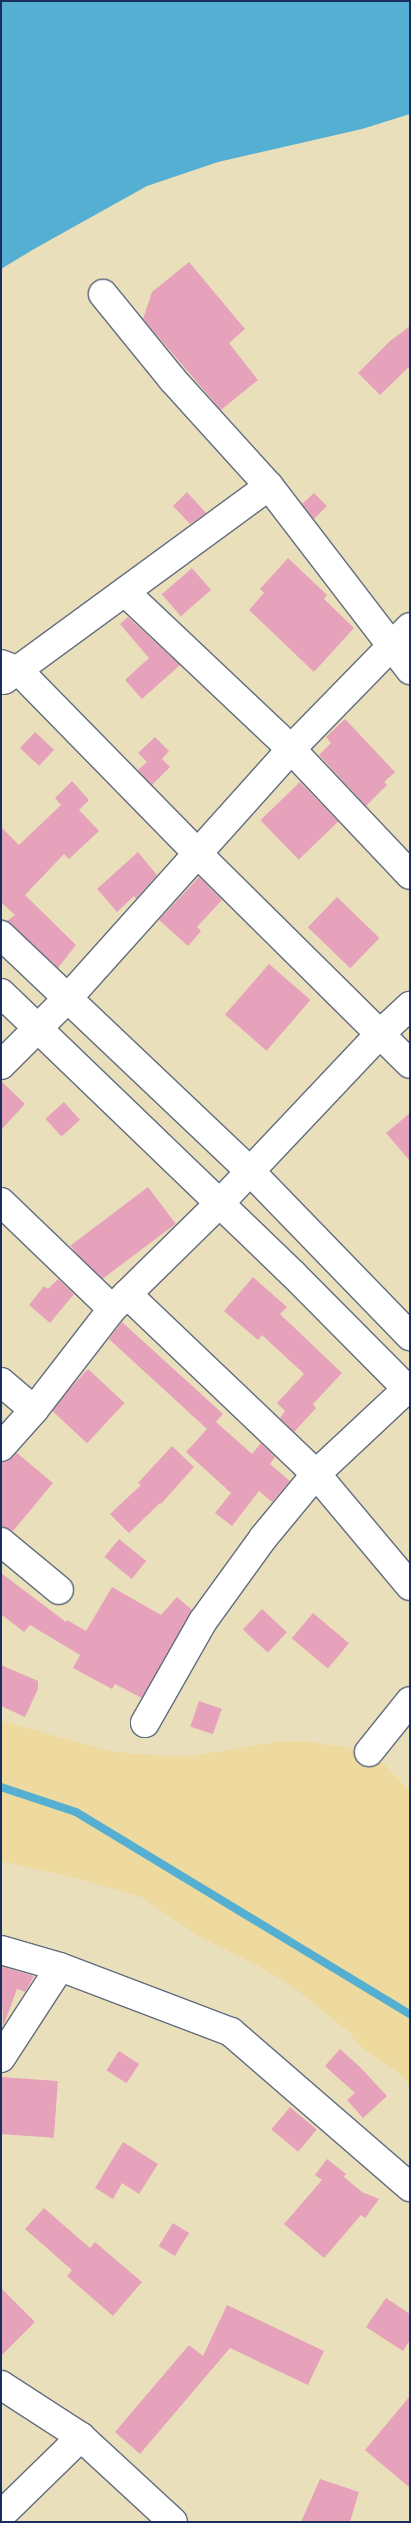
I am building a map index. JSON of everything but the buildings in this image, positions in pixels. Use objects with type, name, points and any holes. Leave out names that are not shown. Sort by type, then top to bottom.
[{"type":"street","points":[[103,294],[172,379],[269,486],[410,670]]},
{"type":"street","points":[[269,486],[125,592],[7,672],[198,854],[410,1064]]},
{"type":"street","points":[[125,592],[291,749],[410,875]]},
{"type":"street","points":[[1,1065],[67,999],[291,749],[410,627]]},
{"type":"street","points":[[1,935],[250,1171],[410,1336]]},
{"type":"street","points":[[1,992],[293,1274],[409,1389],[316,1474],[263,1538],[203,1621],[145,1723]]},
{"type":"street","points":[[1,1447],[34,1410],[120,1302],[220,1203],[410,1006]]},
{"type":"street","points":[[1,1202],[120,1302],[316,1474],[410,1586]]},
{"type":"street","points":[[1,1382],[34,1410]]},
{"type":"street","points":[[1,1542],[59,1590]]},
{"type":"street","points":[[369,1752],[410,1701]]},
{"type":"street","points":[[1,1950],[60,1967],[231,2032],[410,2187]]},
{"type":"street","points":[[1,2058],[60,1967]]},
{"type":"street","points":[[1,2385],[81,2438],[173,2522]]},
{"type":"street","points":[[1,2516],[81,2438]]},
{"type":"sand","points":[[1,1721],[106,1750],[127,1753],[170,1757],[193,1756],[281,1741],[303,1741],[345,1747],[365,1753],[384,1764],[410,1791],[410,2086],[397,2072],[361,2047],[348,2031],[293,1987],[255,1964],[197,1935],[141,1897],[79,1879],[1,1861]]},
{"type":"water","points":[[1,1],[410,1],[410,114],[362,129],[218,162],[147,186],[1,269]]},
{"type":"waterway","points":[[1,1787],[76,1812],[410,2014]]}]
